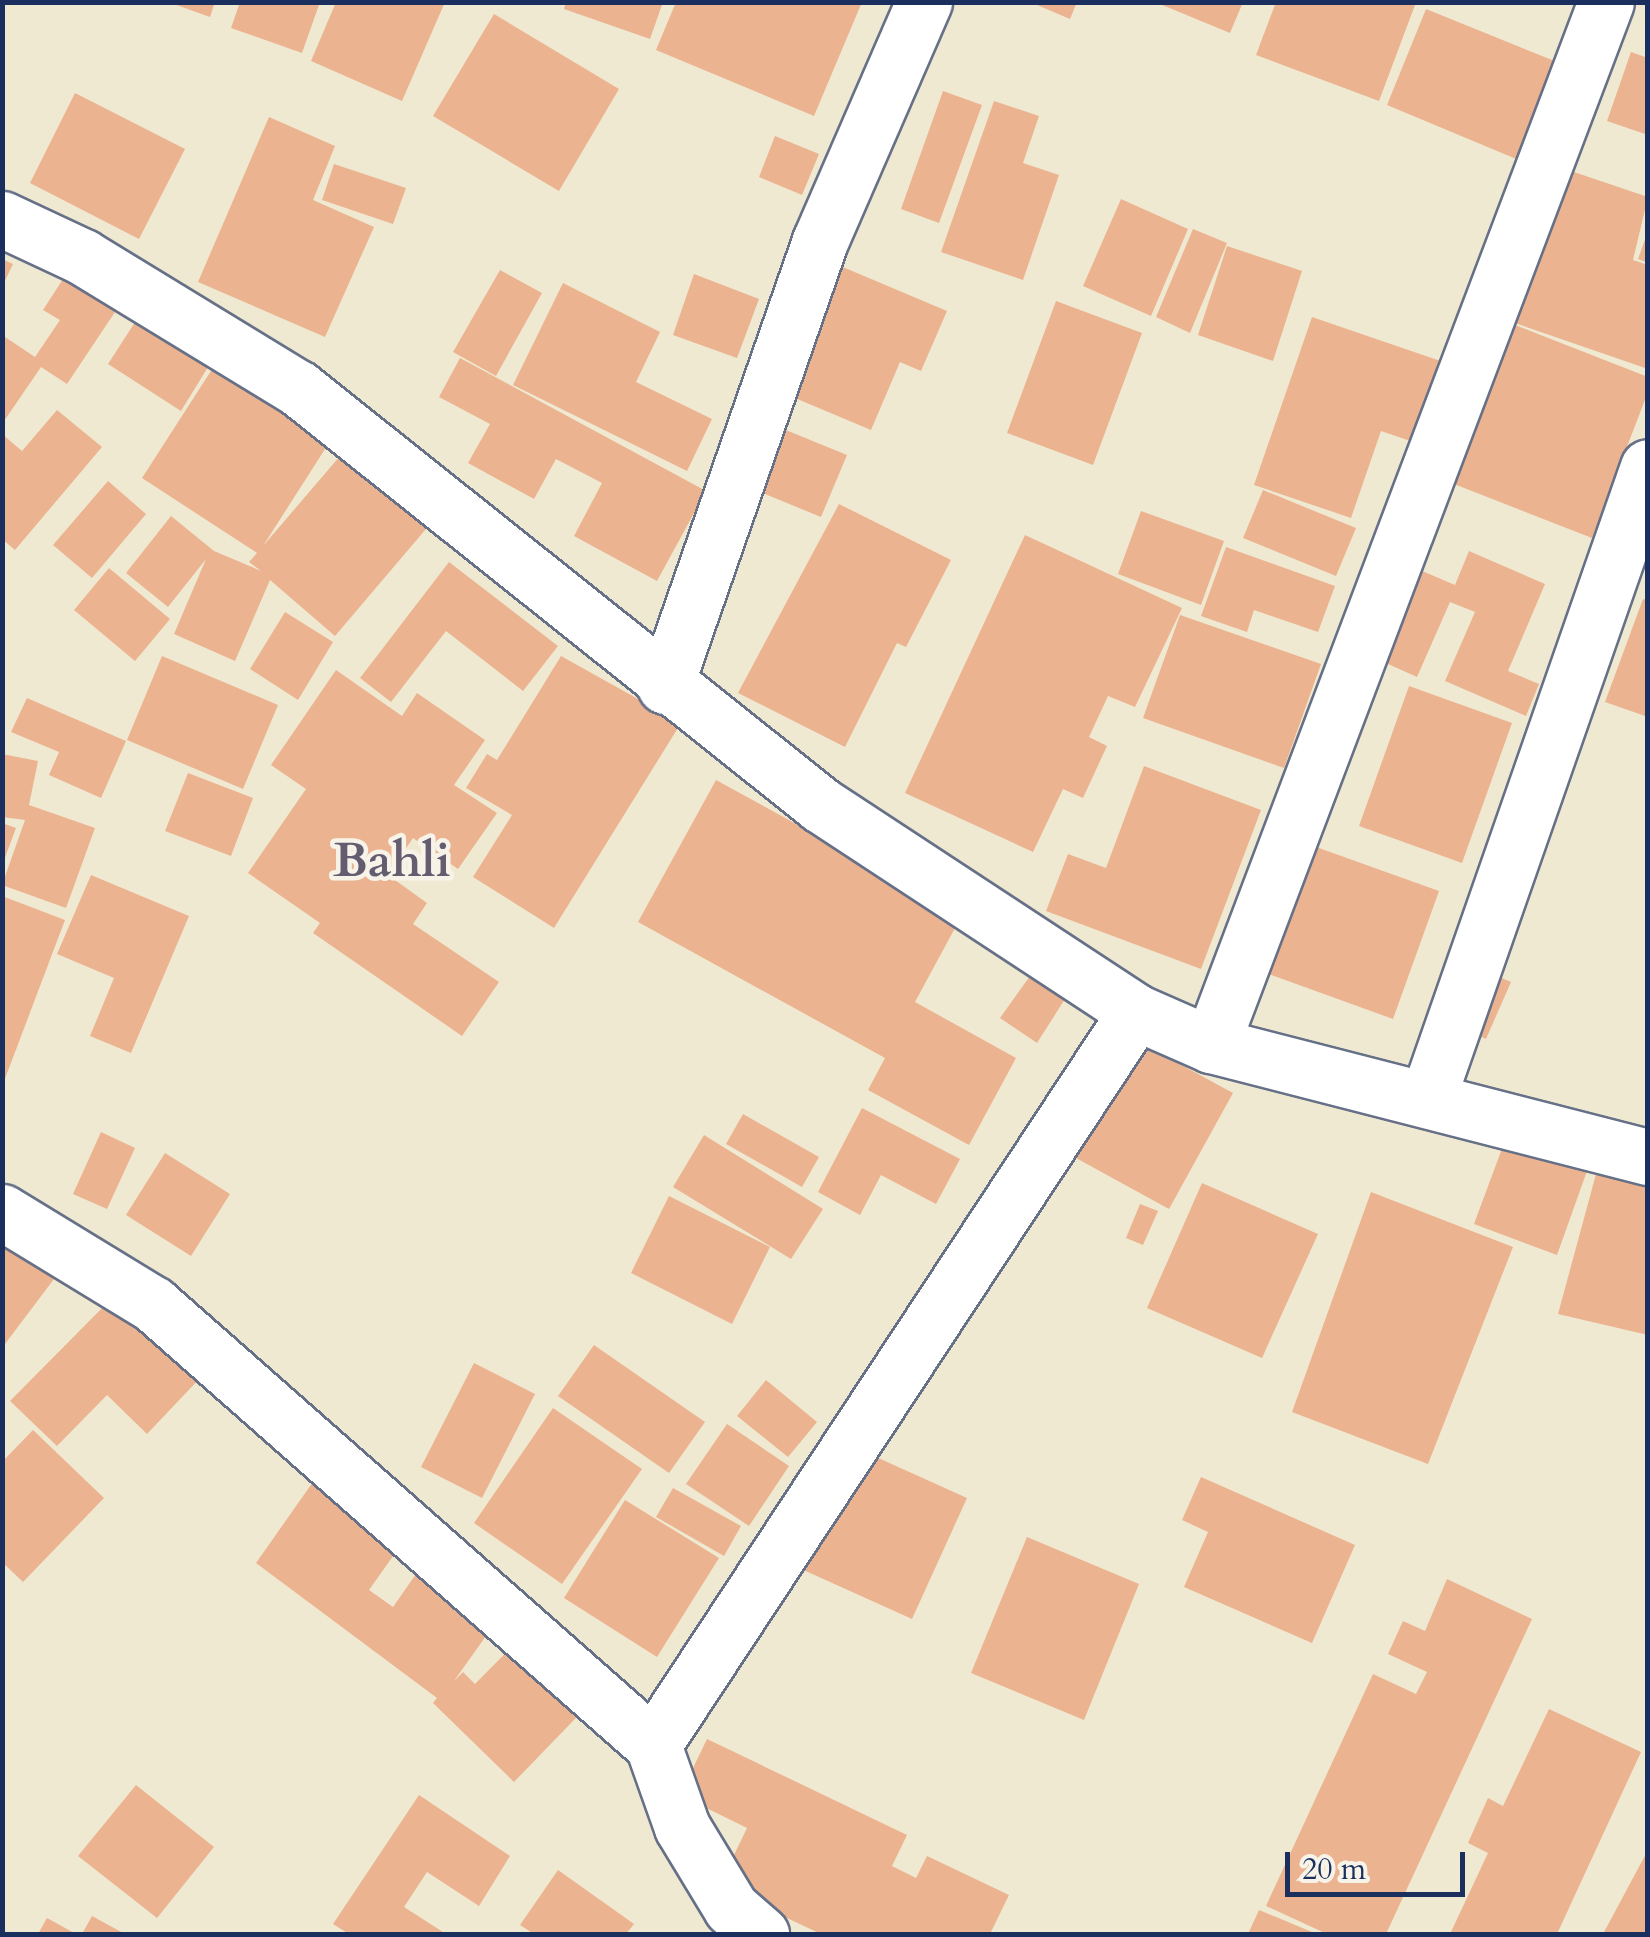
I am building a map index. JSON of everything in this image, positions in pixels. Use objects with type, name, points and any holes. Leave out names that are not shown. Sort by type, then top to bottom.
[{"type":"street","points":[[665,686],[820,241],[924,2]]},
{"type":"street","points":[[1210,1045],[1606,2]]},
{"type":"street","points":[[2,218],[83,257],[298,388],[665,686],[821,805],[1136,1012],[1210,1045],[1428,1097],[1648,1157]]},
{"type":"street","points":[[1428,1097],[1648,467]]},
{"type":"street","points":[[654,1744],[1136,1012]]},
{"type":"street","points":[[2,1212],[153,1304],[654,1744],[682,1827],[732,1908],[761,1934]]},
{"type":"building","points":[[168,2],[215,2],[210,17]]},
{"type":"building","points":[[240,2],[320,2],[302,53],[231,28]]},
{"type":"building","points":[[336,2],[445,2],[402,101],[311,61]]},
{"type":"building","points":[[566,2],[663,2],[650,39],[564,9]]},
{"type":"building","points":[[676,2],[862,2],[814,116],[656,50]]},
{"type":"building","points":[[1030,2],[1077,2],[1070,19]]},
{"type":"building","points":[[1155,2],[1243,2],[1230,33]]},
{"type":"building","points":[[1276,2],[1415,5],[1379,101],[1256,55]]},
{"type":"building","points":[[1426,9],[1562,64],[1521,161],[1387,105]]},
{"type":"building","points":[[494,14],[619,89],[559,191],[433,116]]},
{"type":"building","points":[[1631,52],[1648,58],[1648,135],[1607,121]]},
{"type":"building","points":[[943,91],[982,105],[939,223],[901,209]]},
{"type":"building","points":[[75,93],[185,149],[139,239],[30,183]]},
{"type":"building","points":[[994,101],[1039,116],[1023,163],[1059,175],[1023,280],[941,252]]},
{"type":"building","points":[[269,117],[335,146],[313,200],[374,227],[325,337],[198,282]]},
{"type":"building","points":[[775,136],[819,154],[802,195],[759,177]]},
{"type":"building","points":[[334,164],[406,188],[393,224],[322,200]]},
{"type":"building","points":[[1565,169],[1648,197],[1633,260],[1648,265],[1648,369],[1512,322]]},
{"type":"building","points":[[1121,199],[1188,229],[1151,316],[1083,286]]},
{"type":"building","points":[[1193,229],[1227,243],[1190,333],[1156,317]]},
{"type":"building","points":[[1648,234],[1648,263],[1638,259]]},
{"type":"building","points":[[1227,246],[1302,271],[1273,361],[1198,335]]},
{"type":"building","points":[[819,257],[947,311],[921,371],[900,362],[871,430],[764,385]]},
{"type":"building","points":[[2,259],[13,264],[2,287]]},
{"type":"building","points":[[500,270],[542,293],[496,376],[453,352]]},
{"type":"building","points":[[694,274],[759,299],[737,358],[673,335]]},
{"type":"building","points":[[63,279],[115,312],[67,384],[41,367],[2,424],[2,335],[35,357],[60,320],[43,310]]},
{"type":"building","points":[[563,283],[660,332],[636,382],[712,419],[687,471],[513,385]]},
{"type":"building","points":[[1056,301],[1142,333],[1093,465],[1007,433]]},
{"type":"building","points":[[141,313],[213,359],[181,411],[108,364]]},
{"type":"building","points":[[1312,317],[1455,366],[1428,447],[1381,431],[1351,518],[1254,485]]},
{"type":"building","points":[[1515,325],[1648,377],[1648,392],[1592,538],[1454,484]]},
{"type":"building","points":[[460,358],[706,491],[657,581],[574,536],[602,483],[556,459],[534,499],[468,463],[490,424],[439,397]]},
{"type":"building","points":[[218,360],[334,435],[263,546],[352,442],[437,516],[335,636],[270,580],[235,661],[174,634],[206,559],[168,607],[126,573],[171,516],[214,551],[261,571],[249,562],[257,553],[142,478]]},
{"type":"building","points":[[57,410],[102,447],[15,550],[2,539],[2,434],[22,451]]},
{"type":"building","points":[[759,419],[847,455],[821,517],[733,481]]},
{"type":"building","points":[[108,481],[146,514],[92,578],[53,545]]},
{"type":"building","points":[[1263,490],[1356,528],[1336,576],[1243,538]]},
{"type":"building","points":[[839,504],[951,560],[906,647],[897,643],[845,747],[738,693]]},
{"type":"building","points":[[1141,511],[1224,541],[1201,605],[1118,574]]},
{"type":"building","points":[[1025,535],[1182,608],[1135,707],[1108,696],[1089,737],[1107,746],[1083,798],[1063,789],[1033,852],[905,793]]},
{"type":"building","points":[[1226,547],[1335,586],[1318,632],[1254,610],[1247,632],[1201,616]]},
{"type":"building","points":[[1469,551],[1545,584],[1508,671],[1539,684],[1526,716],[1445,681],[1475,612],[1450,602],[1417,677],[1368,655],[1408,565],[1455,585]]},
{"type":"building","points":[[449,562],[558,646],[523,691],[446,631],[391,702],[360,678]]},
{"type":"building","points":[[109,568],[170,619],[135,661],[74,610]]},
{"type":"building","points":[[1643,599],[1648,601],[1648,717],[1605,702]]},
{"type":"building","points":[[285,612],[333,642],[298,700],[250,669]]},
{"type":"building","points":[[1180,615],[1321,664],[1284,768],[1143,718]]},
{"type":"building","points":[[162,656],[278,705],[243,789],[127,740]]},
{"type":"building","points":[[561,656],[681,723],[554,928],[473,877],[512,815],[466,788],[487,754],[497,760]]},
{"type":"building","points":[[336,670],[402,716],[417,693],[485,740],[454,785],[497,813],[458,869],[413,838],[388,875],[427,903],[413,924],[499,982],[462,1036],[313,933],[320,923],[248,873],[306,789],[271,765]]},
{"type":"building","points":[[1409,686],[1512,723],[1462,863],[1359,826]]},
{"type":"building","points":[[27,698],[126,741],[101,798],[49,775],[59,752],[11,732]]},
{"type":"building","points":[[2,754],[38,761],[29,805],[95,828],[66,908],[2,885],[25,820],[2,817]]},
{"type":"building","points":[[1144,766],[1261,810],[1201,969],[1046,911],[1068,854],[1106,868]]},
{"type":"building","points":[[188,773],[253,798],[231,856],[165,831]]},
{"type":"building","points":[[716,780],[962,915],[915,1002],[1016,1058],[969,1145],[868,1090],[885,1058],[638,922]]},
{"type":"building","points":[[2,823],[16,828],[3,863],[2,863]]},
{"type":"building","points":[[1291,838],[1439,891],[1393,1019],[1244,965]]},
{"type":"building","points":[[91,875],[189,916],[131,1053],[90,1036],[114,978],[57,954]]},
{"type":"building","points":[[2,896],[65,920],[3,1084],[2,1084]]},
{"type":"building","points":[[1476,967],[1511,982],[1486,1039],[1452,1024]]},
{"type":"building","points":[[1030,976],[1065,999],[1037,1043],[1000,1018]]},
{"type":"building","points":[[1128,1036],[1233,1093],[1169,1209],[1065,1152]]},
{"type":"building","points":[[862,1108],[960,1159],[936,1204],[881,1175],[860,1215],[818,1192]]},
{"type":"building","points":[[743,1114],[819,1157],[802,1187],[726,1144]]},
{"type":"building","points":[[1510,1127],[1592,1157],[1557,1255],[1474,1224]]},
{"type":"building","points":[[101,1132],[135,1148],[107,1209],[73,1194]]},
{"type":"building","points":[[704,1135],[823,1209],[791,1259],[673,1187]]},
{"type":"building","points":[[165,1153],[230,1194],[191,1256],[126,1215]]},
{"type":"building","points":[[1599,1163],[1648,1174],[1648,1335],[1558,1314]]},
{"type":"building","points":[[1202,1183],[1318,1234],[1262,1358],[1147,1308]]},
{"type":"building","points":[[1371,1192],[1513,1247],[1428,1464],[1292,1412]]},
{"type":"building","points":[[669,1196],[770,1247],[732,1324],[631,1273]]},
{"type":"building","points":[[1140,1204],[1158,1211],[1143,1245],[1126,1238]]},
{"type":"building","points":[[2,1209],[69,1259],[2,1348]]},
{"type":"building","points":[[117,1293],[202,1376],[147,1434],[107,1395],[57,1446],[10,1401]]},
{"type":"building","points":[[594,1345],[705,1422],[669,1473],[558,1396]]},
{"type":"building","points":[[474,1363],[535,1394],[482,1498],[421,1467]]},
{"type":"building","points":[[766,1380],[817,1422],[788,1457],[737,1416]]},
{"type":"building","points":[[553,1408],[642,1469],[562,1584],[474,1523]]},
{"type":"building","points":[[727,1424],[789,1466],[749,1526],[686,1484]]},
{"type":"building","points":[[33,1430],[104,1498],[23,1582],[2,1562],[2,1462]]},
{"type":"building","points":[[834,1438],[967,1498],[912,1619],[779,1559]]},
{"type":"building","points":[[327,1462],[415,1525],[369,1590],[393,1607],[432,1551],[508,1605],[454,1681],[463,1672],[475,1684],[533,1625],[601,1692],[514,1782],[433,1703],[437,1698],[256,1563]]},
{"type":"building","points":[[1201,1477],[1355,1545],[1312,1643],[1184,1587],[1208,1532],[1182,1520]]},
{"type":"building","points":[[673,1488],[741,1526],[724,1556],[656,1517]]},
{"type":"building","points":[[625,1500],[719,1558],[657,1657],[564,1598]]},
{"type":"building","points":[[1027,1537],[1139,1584],[1084,1720],[971,1673]]},
{"type":"building","points":[[1447,1579],[1532,1619],[1386,1934],[1327,1934],[1266,1906],[1373,1674],[1416,1694],[1427,1672],[1388,1654],[1403,1621],[1425,1631]]},
{"type":"building","points":[[1549,1709],[1641,1752],[1557,1934],[1450,1934],[1488,1853],[1468,1843],[1488,1798],[1503,1806]]},
{"type":"building","points":[[707,1739],[907,1835],[892,1866],[916,1878],[927,1856],[1009,1895],[990,1934],[821,1934],[719,1886],[747,1828],[680,1795]]},
{"type":"building","points":[[136,1785],[214,1847],[157,1918],[78,1856]]},
{"type":"building","points":[[419,1795],[510,1856],[479,1906],[427,1872],[404,1907],[446,1934],[349,1934],[333,1924]]},
{"type":"building","points":[[1648,1850],[1648,1934],[1603,1934]]},
{"type":"building","points":[[558,1870],[634,1924],[626,1934],[534,1934],[520,1925]]},
{"type":"building","points":[[1259,1910],[1317,1934],[1248,1934]]},
{"type":"building","points":[[92,1916],[125,1934],[82,1934]]},
{"type":"building","points":[[47,1918],[76,1934],[38,1934]]},
{"type":"district","name":"Bahli","points":[[392,861]]}]
